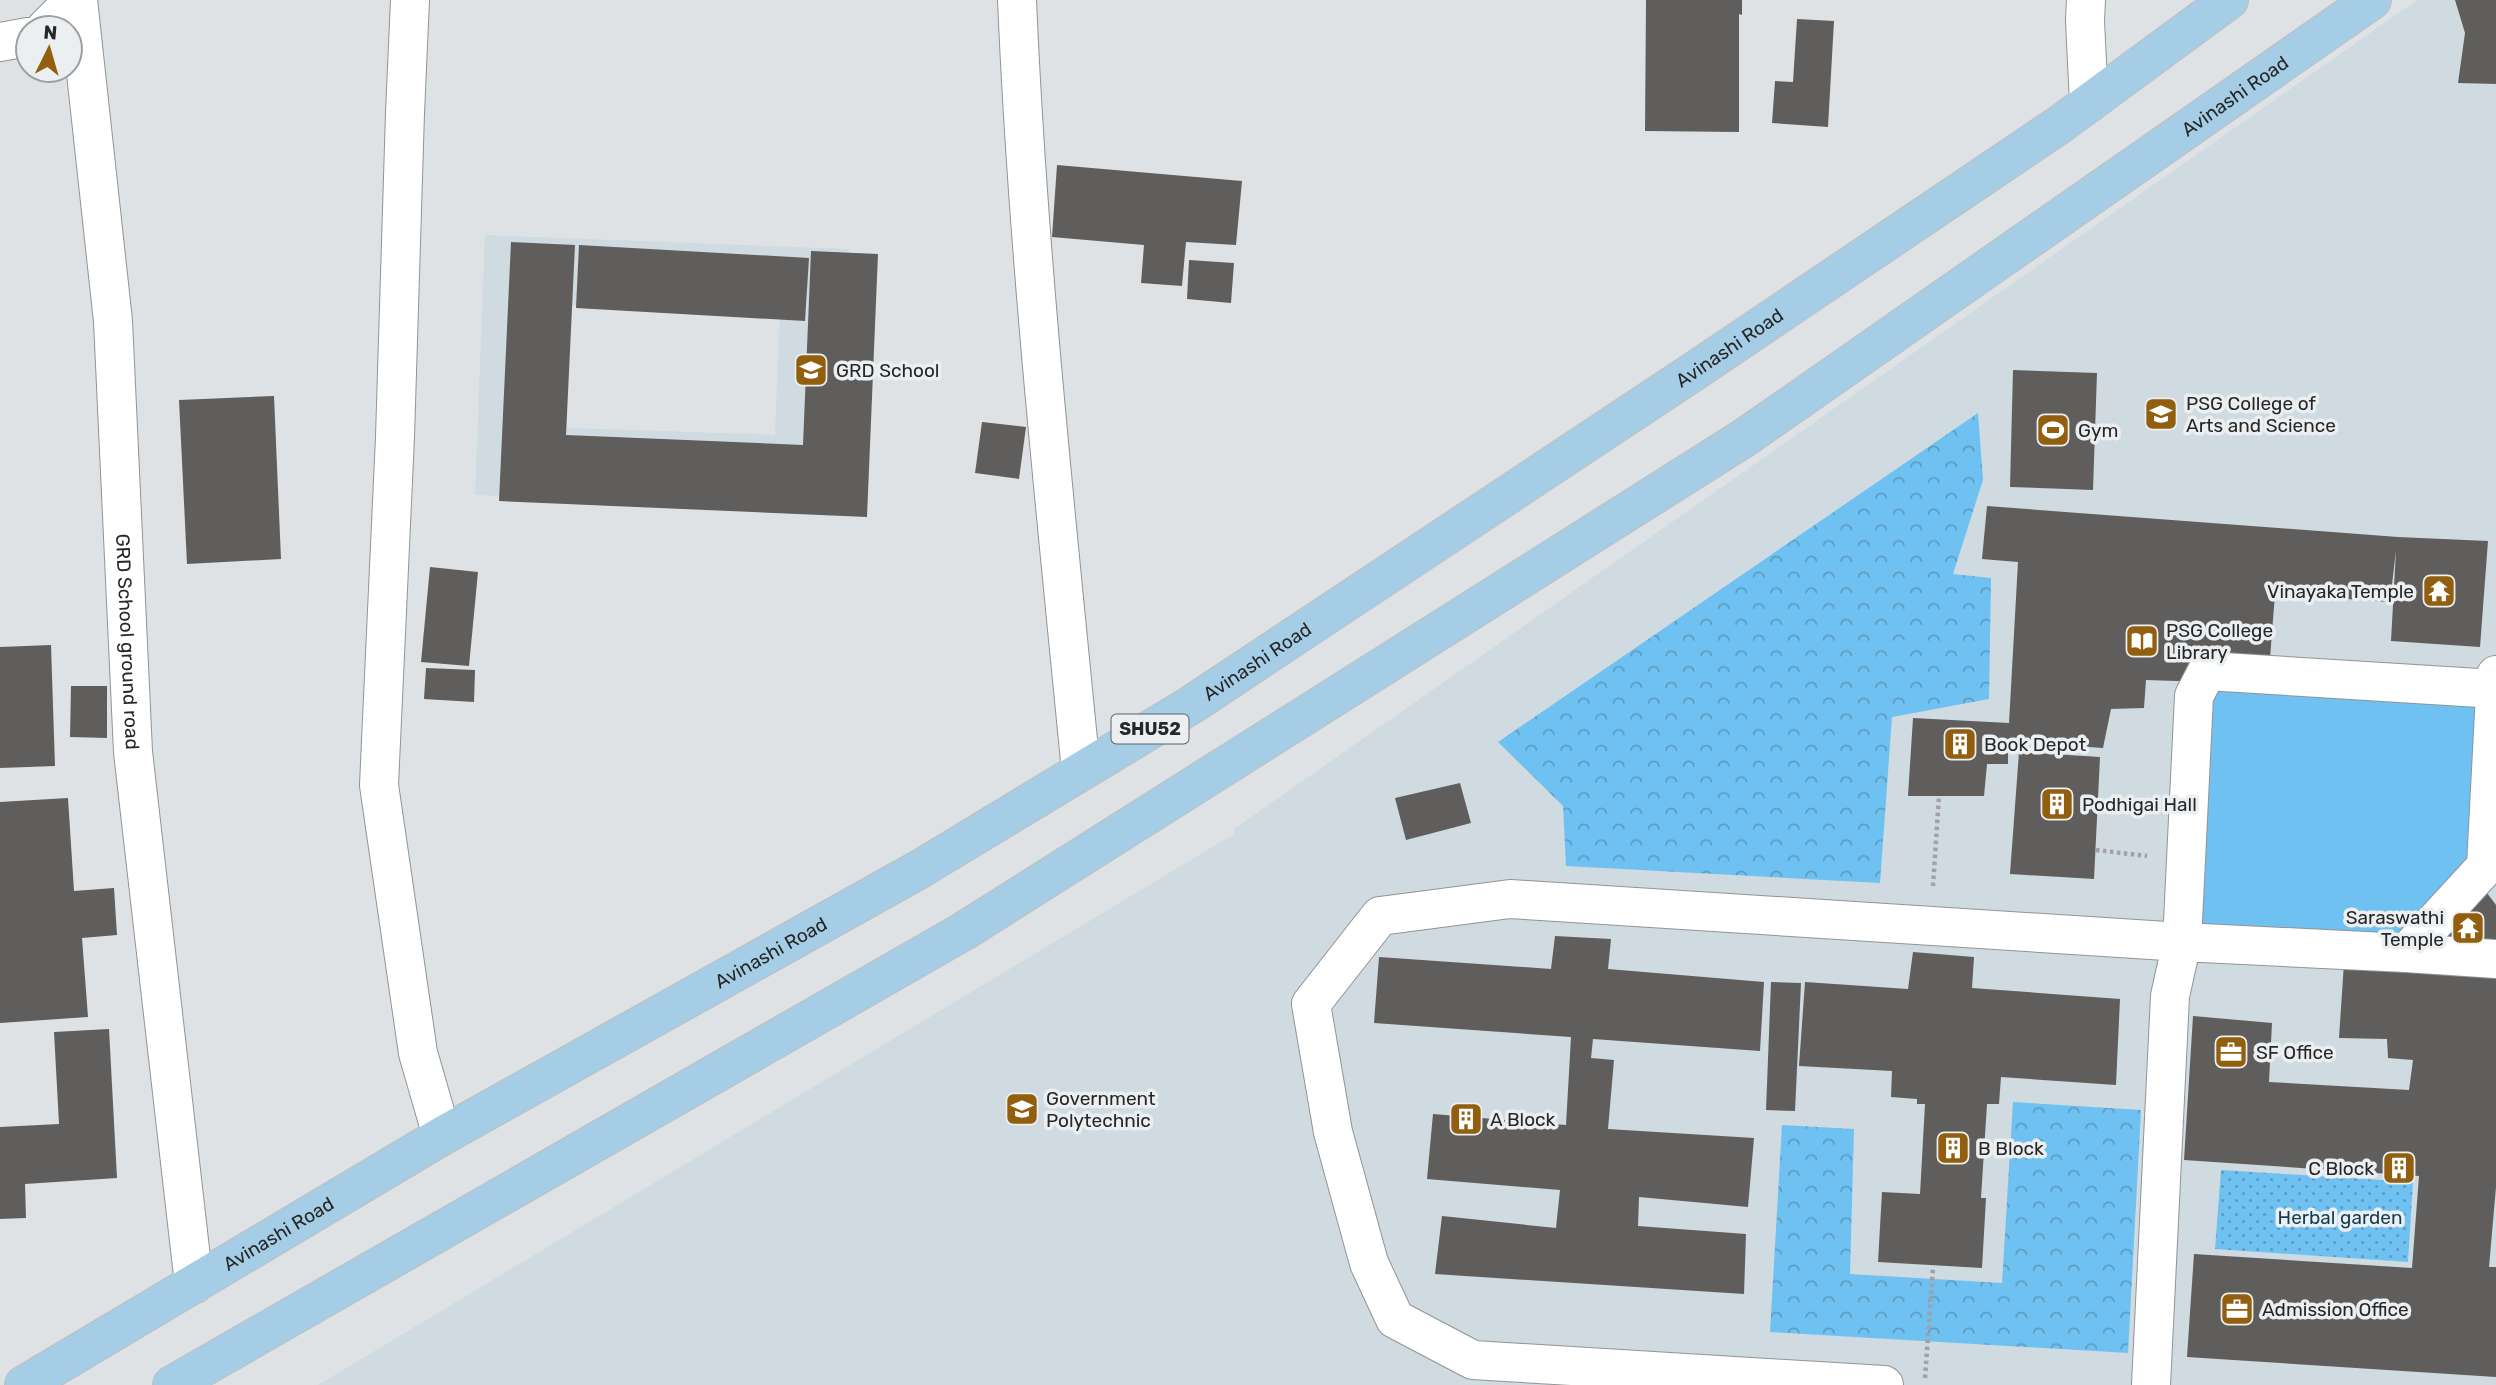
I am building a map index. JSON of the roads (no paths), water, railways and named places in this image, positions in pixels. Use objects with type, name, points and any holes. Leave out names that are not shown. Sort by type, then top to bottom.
[{"type":"main road","name":"Avinashi Road","points":[[24,1385],[442,1136],[920,869],[1191,705],[1670,388],[2089,103],[2229,0]]},
{"type":"main road","name":"Avinashi Road","points":[[172,1385],[976,924],[1744,438],[2372,0]]},
{"type":"street","points":[[61,14],[76,0]]},
{"type":"street","name":"GRD School ground road","points":[[76,0],[113,321],[133,752],[194,1283]]},
{"type":"street","points":[[410,0],[396,437],[379,785],[418,1053],[442,1136]]},
{"type":"street","points":[[1017,0],[1023,137],[1050,470],[1081,771]]},
{"type":"street","points":[[2086,0],[2089,103]]},
{"type":"street","points":[[2151,1385],[2170,996],[2182,942],[2194,696],[2207,671],[2496,684],[2491,875],[2406,953]]},
{"type":"street","points":[[1884,1385],[1661,1378],[1473,1360],[1395,1319],[1369,1263],[1333,1132],[1311,1004],[1380,916],[1510,899],[2182,942],[2496,959]]},
{"type":"place","name":"GRD School","points":[[811,370]]},
{"type":"place","name":"PSG College of Arts and Science","points":[[2161,414]]},
{"type":"place","name":"Gym","points":[[2053,430]]},
{"type":"place","name":"Vinayaka Temple","points":[[2439,591]]},
{"type":"place","name":"PSG College Library","points":[[2142,641]]},
{"type":"place","name":"Book Depot","points":[[1960,744]]},
{"type":"place","name":"Podhigai Hall","points":[[2057,804]]},
{"type":"place","name":"Saraswathi Temple","points":[[2468,928]]},
{"type":"place","name":"SF Office","points":[[2231,1052]]},
{"type":"place","name":"Government Polytechnic","points":[[1022,1109]]},
{"type":"place","name":"A Block","points":[[1466,1119]]},
{"type":"place","name":"B Block","points":[[1953,1148]]},
{"type":"place","name":"C Block","points":[[2399,1168]]},
{"type":"place","name":"Admission Office","points":[[2237,1309]]},
{"type":"park label","name":"Herbal garden","points":[[2340,1217]]}]
